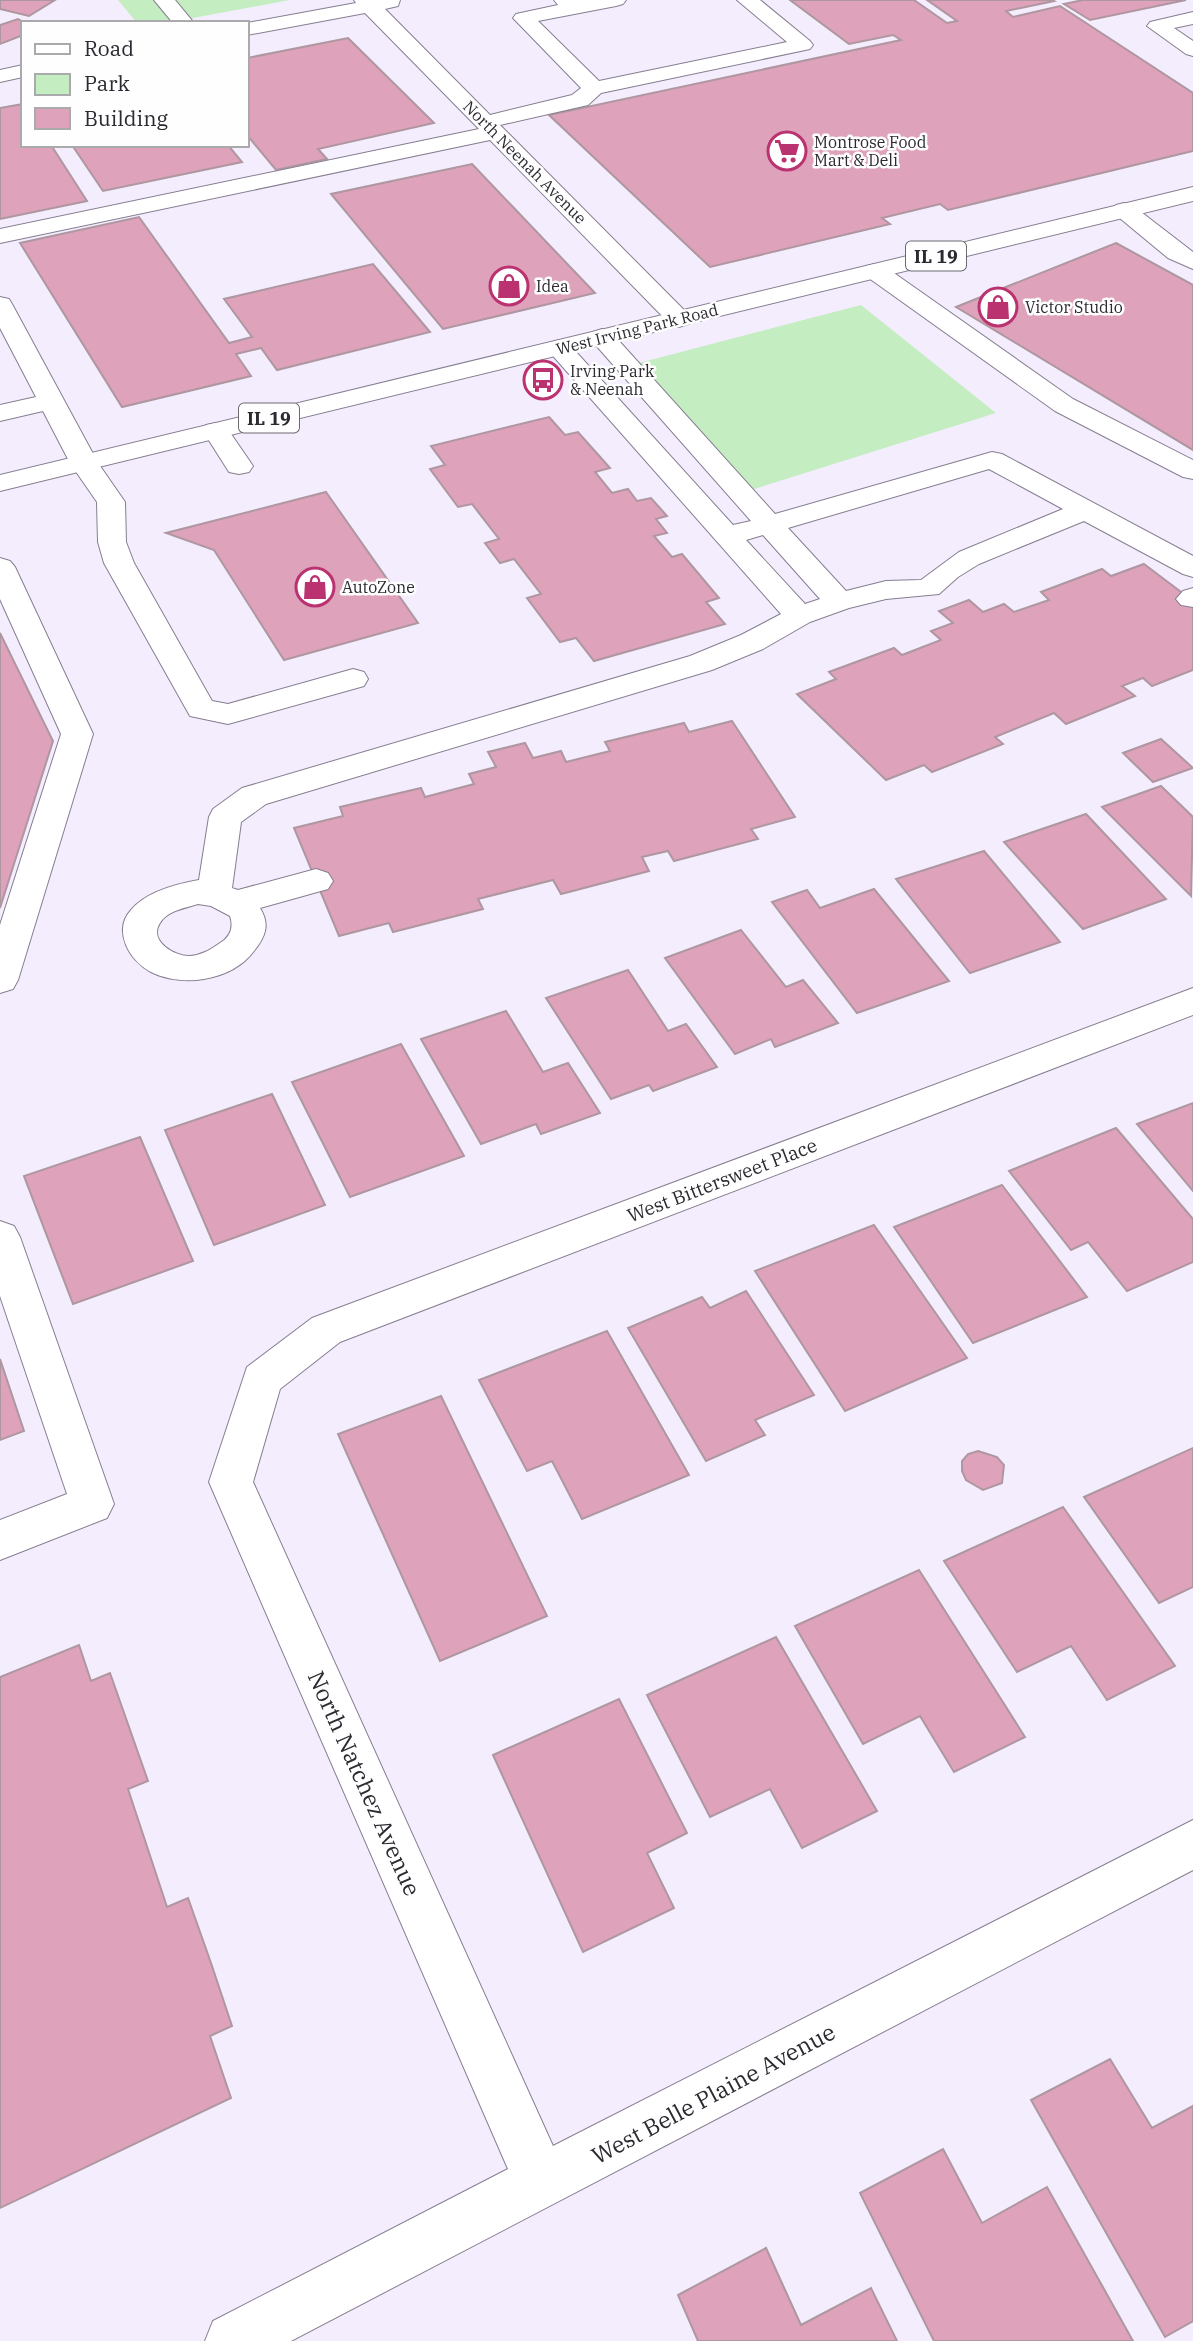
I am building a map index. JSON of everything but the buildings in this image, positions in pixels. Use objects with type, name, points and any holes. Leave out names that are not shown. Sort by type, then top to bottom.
[{"type":"street","points":[[164,0],[182,21]]},
{"type":"street","points":[[248,29],[367,3],[400,0]]},
{"type":"street","points":[[594,88],[523,18],[569,4],[616,0]]},
{"type":"street","points":[[0,236],[490,127],[580,100],[594,88],[803,45],[747,0]]},
{"type":"street","name":"North Neenah Avenue","points":[[367,3],[679,319]]},
{"type":"street","points":[[1193,18],[1157,26],[1193,50]]},
{"type":"street","points":[[0,76],[21,71]]},
{"type":"street","name":"West Irving Park Road","points":[[0,483],[1193,194]]},
{"type":"street","points":[[1124,211],[1188,255]]},
{"type":"street","points":[[875,271],[1064,405],[1193,471]]},
{"type":"street","points":[[0,304],[84,463],[111,502],[113,542],[119,563],[201,709],[228,715],[353,679]]},
{"type":"street","points":[[601,337],[839,602]]},
{"type":"street","points":[[559,348],[799,616]]},
{"type":"street","points":[[0,413],[51,401]]},
{"type":"street","points":[[216,431],[239,466]]},
{"type":"street","points":[[659,458],[700,448]]},
{"type":"street","points":[[728,536],[992,460],[1193,568]]},
{"type":"street","points":[[316,881],[225,897],[225,817],[254,796],[701,663],[752,642],[799,616],[839,602],[886,590],[929,588],[948,571],[969,558],[1085,510]]},
{"type":"street","points":[[0,567],[77,734],[0,980]]},
{"type":"street","name":"West Bittersweet Place","points":[[262,1379],[326,1330],[1193,1001]]},
{"type":"street","points":[[0,1237],[92,1504],[0,1540]]},
{"type":"street","name":"North Natchez Avenue","points":[[262,1379],[231,1482],[542,2183]]},
{"type":"street","name":"West Belle Plaine Avenue","points":[[233,2341],[1193,1843]]},
{"type":"green space","points":[[118,0],[290,0],[177,21],[135,21]]},
{"type":"green space","points":[[861,305],[996,413],[751,490],[635,364]]},
{"type":"place","name":"Montrose Food Mart & Deli","points":[[787,151]]},
{"type":"place","name":"Idea","points":[[509,286]]},
{"type":"place","name":"Victor Studio","points":[[998,307]]},
{"type":"place","name":"Irving Park & Neenah","points":[[543,380]]},
{"type":"place","name":"AutoZone","points":[[315,587]]}]
